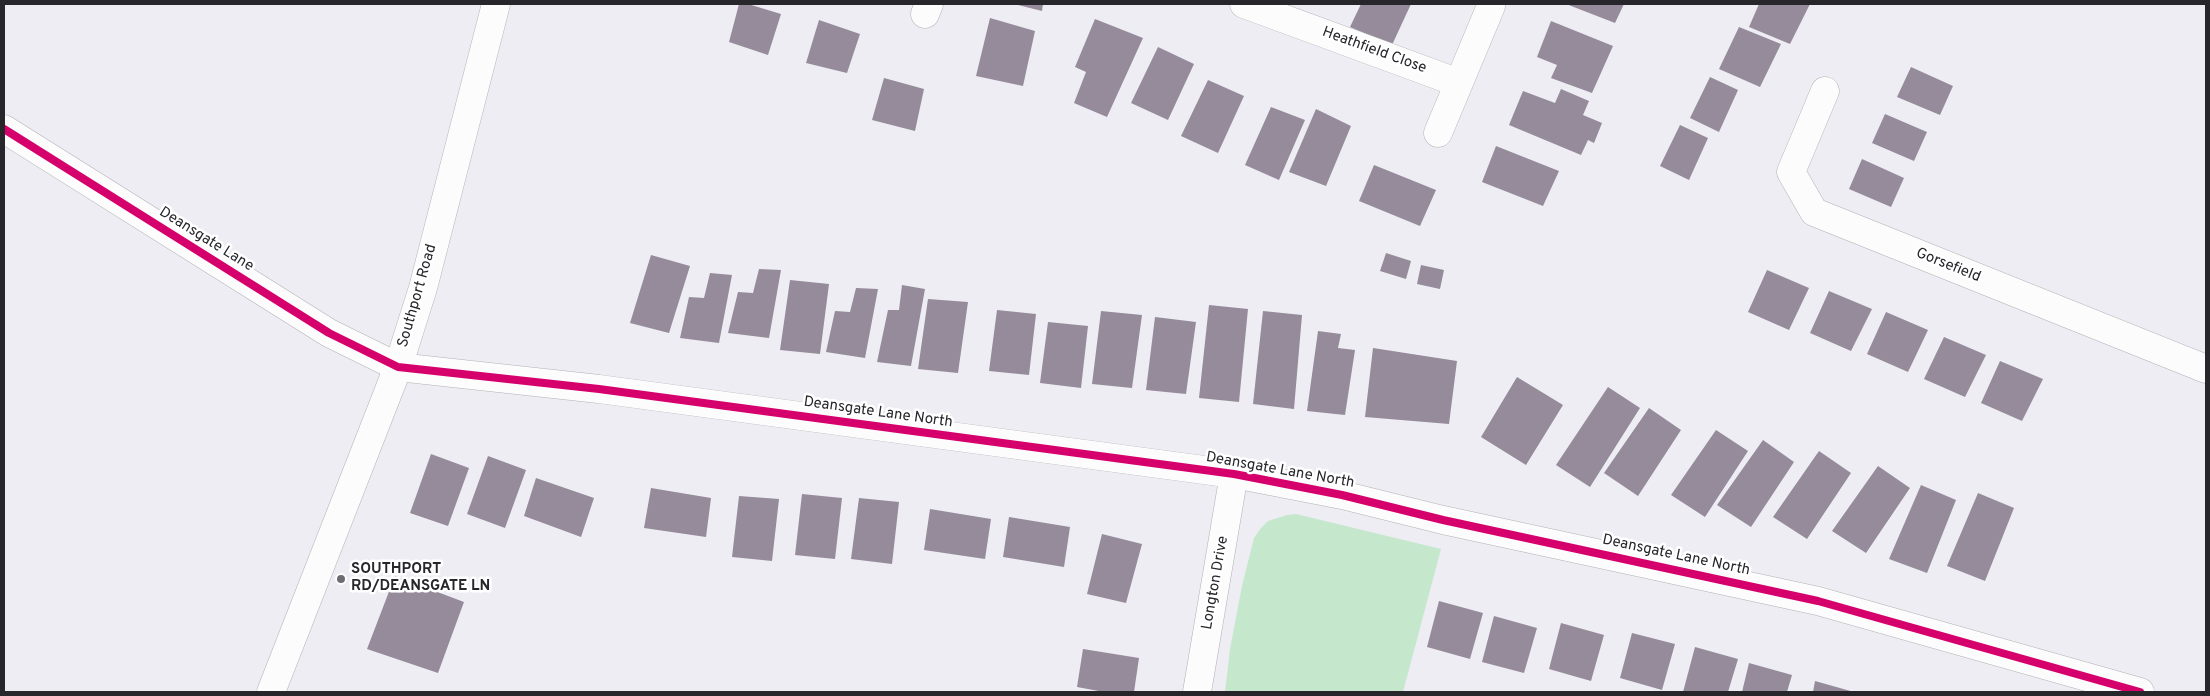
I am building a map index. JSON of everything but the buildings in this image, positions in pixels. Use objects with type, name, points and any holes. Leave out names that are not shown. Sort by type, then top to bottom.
[{"type":"street","name":"Southport Road","points":[[271,692],[398,367],[422,288],[496,4]]},
{"type":"street","name":"Heathfield Close","points":[[1244,4],[1292,12],[1459,82]]},
{"type":"street","points":[[1438,134],[1491,6]]},
{"type":"street","name":"Gorsefield","points":[[1825,91],[1791,172],[1814,212],[2206,369]]},
{"type":"street","name":"Deansgate Lane","points":[[4,128],[329,333],[398,367]]},
{"type":"street","name":"Deansgate Lane North","points":[[398,367],[599,389],[1234,474],[1342,495],[1443,520],[1818,601],[2140,692]]},
{"type":"street","name":"Longton Drive","points":[[1197,692],[1234,474]]},
{"type":"green space","points":[[1296,514],[1441,549],[1403,692],[1225,692],[1230,649],[1242,586],[1254,538],[1268,521]]},
{"type":"cycle path","points":[[4,129],[329,333],[398,367],[599,389],[1234,474],[1342,495],[1443,520],[1818,601],[2140,692]]},
{"type":"place","name":"SOUTHPORT RD/DEANSGATE LN","points":[[341,579]]}]
